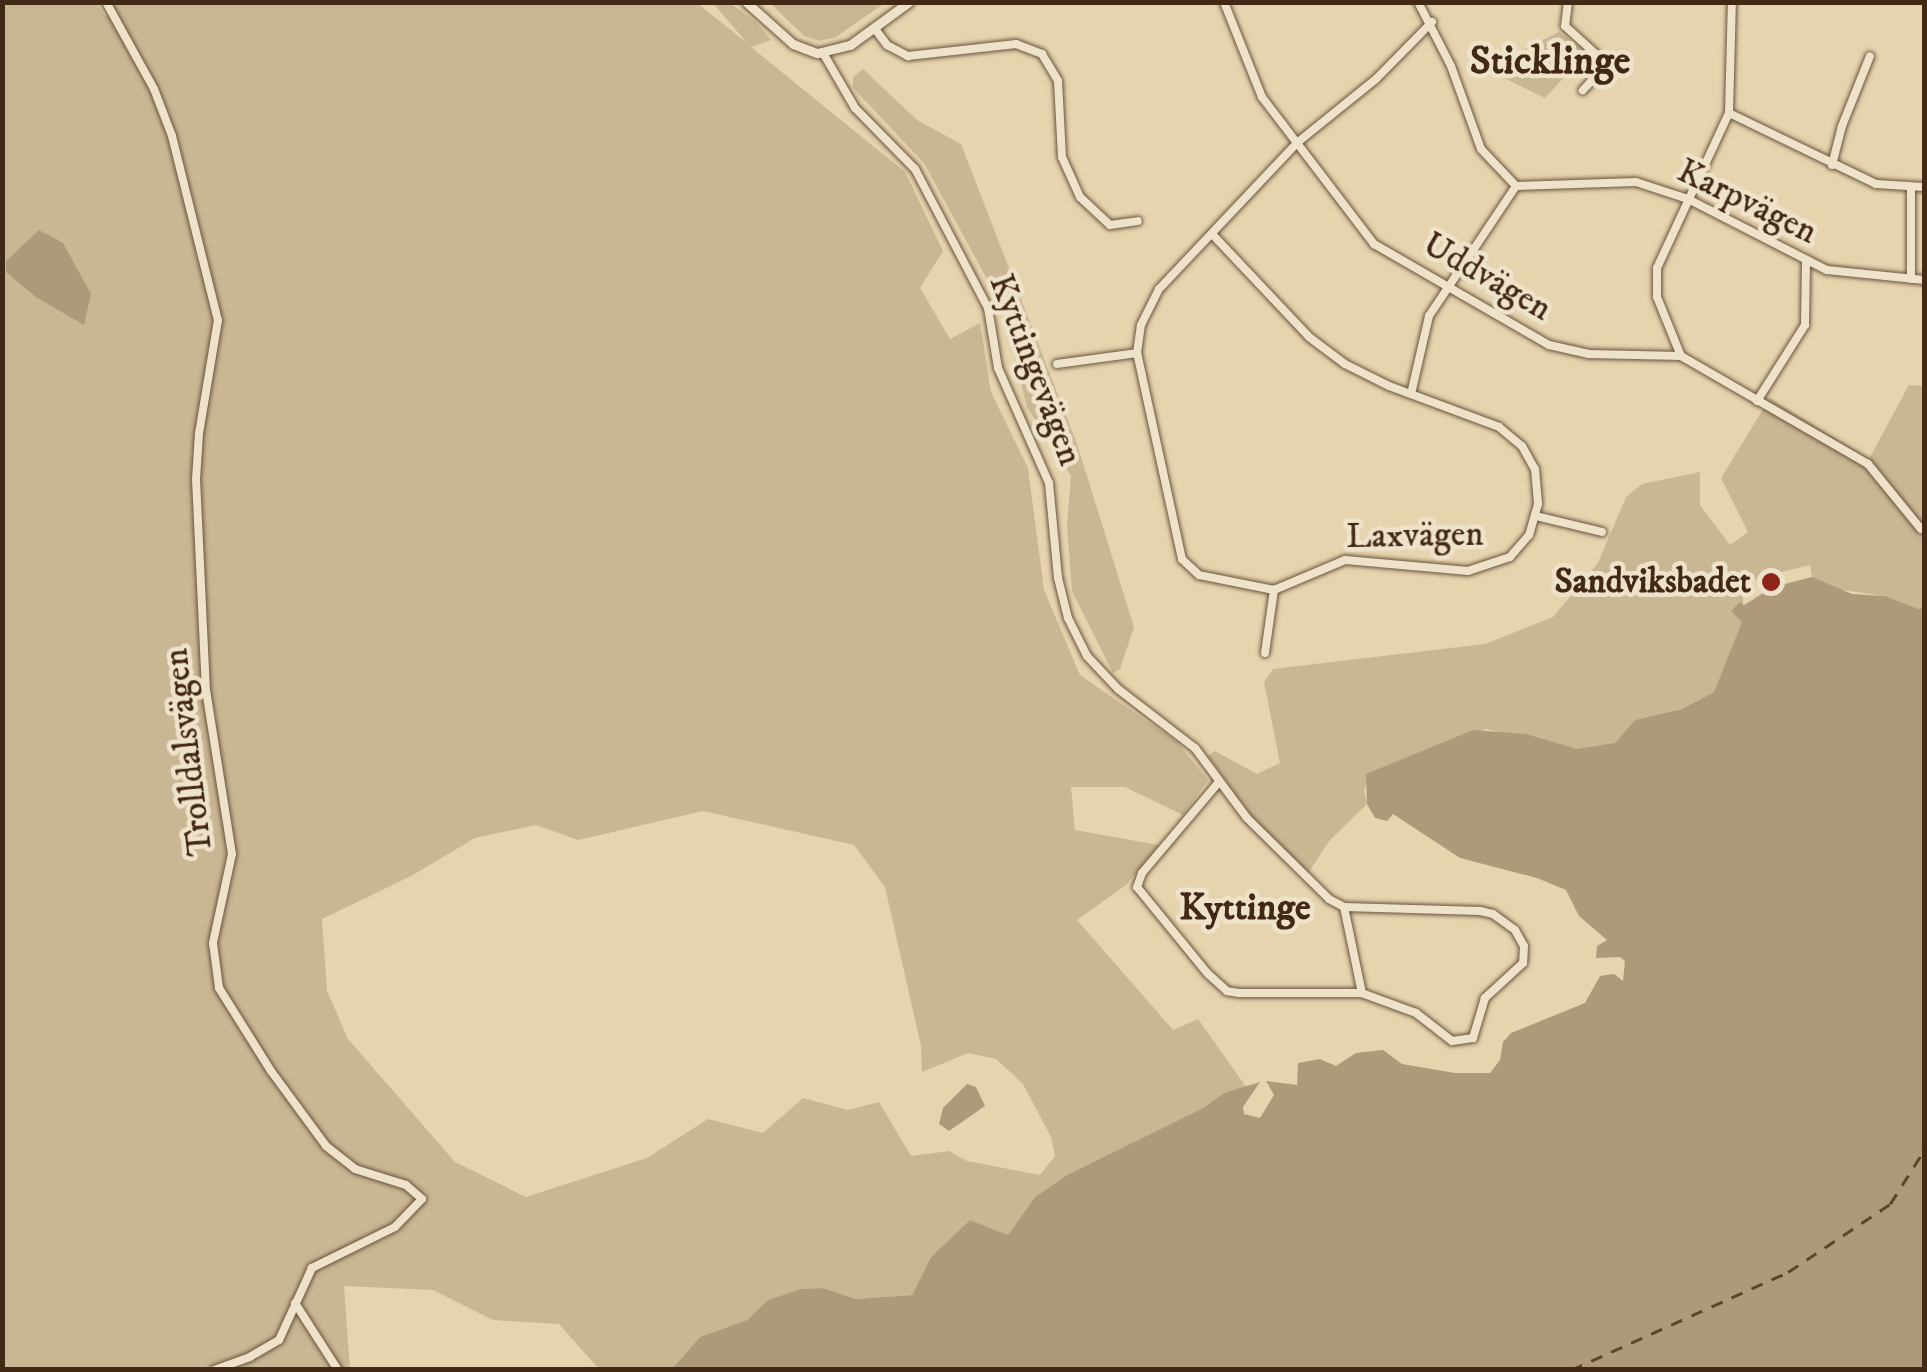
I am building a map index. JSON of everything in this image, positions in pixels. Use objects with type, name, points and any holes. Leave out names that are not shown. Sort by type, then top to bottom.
[{"type":"street","name":"Trolldalsvägen","points":[[106,2],[154,89],[172,136],[218,320],[199,433],[196,479],[211,741],[232,854],[213,943],[219,988],[270,1071],[326,1146],[355,1169],[406,1185],[422,1199],[395,1228],[312,1268],[279,1340],[250,1358],[214,1370]]},
{"type":"street","points":[[746,2],[793,44],[823,53],[850,45],[898,6],[910,2]]},
{"type":"street","name":"Uddvägen","points":[[1224,2],[1262,97],[1374,244],[1447,284],[1502,321],[1557,348],[1648,359],[1682,356]]},
{"type":"street","points":[[1411,394],[1426,326],[1447,284],[1516,186],[1481,149],[1432,22],[1418,2]]},
{"type":"street","points":[[1568,2],[1565,26],[1597,55],[1599,64],[1597,76],[1582,90]]},
{"type":"street","points":[[1732,2],[1729,113],[1659,255],[1656,283],[1664,319],[1682,356],[1868,464],[1920,530]]},
{"type":"street","name":"Laxvägen","points":[[1212,234],[1330,354],[1411,394],[1499,427],[1522,446],[1538,486],[1536,516],[1521,547],[1484,569],[1354,559],[1274,590],[1199,576],[1182,559],[1137,353],[1141,325],[1159,288],[1298,142],[1376,79],[1432,22]]},
{"type":"street","points":[[874,28],[888,45],[908,56],[1016,44],[1042,54],[1058,80],[1062,158],[1080,197],[1110,224],[1138,221]]},
{"type":"street","name":"Kyttingevägen","points":[[823,53],[855,108],[915,169],[988,308],[998,368],[1049,483],[1058,578],[1076,637],[1102,674],[1195,748],[1218,783],[1329,899],[1344,907]]},
{"type":"street","points":[[1832,165],[1842,126],[1870,56]]},
{"type":"street","points":[[1729,113],[1876,184],[1924,187]]},
{"type":"street","name":"Karpvägen","points":[[1516,186],[1636,182],[1688,199],[1806,261],[1839,273],[1924,280]]},
{"type":"street","points":[[1911,188],[1911,279]]},
{"type":"street","points":[[1757,401],[1805,325],[1806,261]]},
{"type":"street","points":[[1057,364],[1137,353]]},
{"type":"street","points":[[1536,516],[1602,532]]},
{"type":"street","points":[[1265,653],[1274,590]]},
{"type":"street","points":[[1218,783],[1142,872],[1137,887],[1227,991],[1362,993],[1416,1013],[1452,1042],[1468,1041],[1476,1034],[1489,992],[1524,964],[1524,946],[1506,921],[1480,911],[1344,907],[1362,993]]},
{"type":"street","points":[[296,1303],[338,1370]]},
{"type":"shaded area","points":[[109,2],[697,3],[747,43],[713,3],[730,3],[756,22],[771,40],[751,47],[905,172],[943,251],[920,288],[950,339],[980,323],[991,392],[1028,468],[1044,590],[1080,675],[1177,742],[1208,780],[1183,815],[1125,787],[1071,787],[1075,830],[1159,845],[1126,885],[1077,920],[1173,1030],[1198,1019],[1247,1088],[1224,1093],[1203,1108],[1067,1175],[1035,1197],[1008,1235],[970,1220],[931,1257],[912,1295],[856,1299],[823,1288],[801,1289],[768,1300],[747,1320],[700,1337],[672,1369],[599,1369],[559,1324],[493,1320],[433,1290],[344,1286],[350,1369],[3,1370],[3,3],[96,3],[105,16],[115,14]],"holes":[[[703,811],[854,845],[885,887],[921,1046],[922,1072],[968,1053],[996,1059],[1023,1084],[1051,1137],[1055,1156],[1040,1175],[967,1161],[949,1151],[911,1156],[879,1102],[848,1110],[803,1098],[763,1133],[708,1119],[647,1158],[526,1197],[455,1162],[348,1039],[327,991],[322,919],[413,875],[475,838],[536,825],[578,840]]]},
{"type":"shaded area","points":[[770,3],[885,3],[836,37],[820,41],[804,36]]},
{"type":"shaded area","points":[[1559,32],[1589,53],[1588,73],[1569,72],[1545,98],[1492,72],[1494,65]]},
{"type":"shaded area","points":[[863,69],[917,120],[961,144],[1077,444],[1134,627],[1120,669],[1113,673],[1072,591],[1067,526],[1071,476],[1027,407],[1001,305],[924,163],[853,88],[853,77]]},
{"type":"shaded area","points":[[39,230],[63,243],[91,294],[84,325],[36,297],[6,272],[6,261]]},
{"type":"shaded area","points":[[1909,385],[1924,386],[1924,606],[1919,609],[1885,596],[1835,589],[1812,577],[1810,565],[1758,578],[1743,587],[1743,622],[1714,692],[1682,709],[1635,720],[1615,743],[1601,748],[1577,749],[1486,729],[1375,771],[1364,790],[1367,804],[1330,840],[1308,873],[1255,821],[1208,756],[1215,751],[1257,774],[1280,763],[1264,682],[1273,669],[1485,644],[1553,617],[1598,563],[1626,497],[1642,484],[1700,472],[1700,505],[1730,545],[1748,532],[1721,478],[1770,398],[1869,459]]},
{"type":"shaded area","points":[[1812,577],[1852,594],[1885,596],[1919,609],[1924,606],[1924,1369],[672,1369],[700,1337],[747,1320],[768,1300],[801,1289],[823,1288],[856,1299],[912,1295],[931,1257],[970,1220],[1008,1235],[1035,1197],[1067,1175],[1203,1108],[1224,1093],[1260,1082],[1243,1107],[1244,1114],[1260,1118],[1274,1095],[1266,1081],[1297,1085],[1298,1063],[1320,1059],[1336,1066],[1356,1053],[1383,1050],[1402,1064],[1455,1073],[1490,1073],[1511,1033],[1585,1003],[1600,976],[1614,974],[1623,981],[1625,961],[1620,957],[1596,958],[1597,946],[1607,940],[1579,916],[1566,890],[1537,878],[1460,858],[1393,814],[1387,821],[1375,818],[1367,804],[1366,774],[1473,730],[1526,734],[1577,749],[1615,743],[1635,720],[1682,709],[1714,692],[1742,622],[1731,611],[1740,602],[1744,605],[1773,587]]},
{"type":"shaded area","points":[[967,1084],[976,1087],[985,1106],[949,1131],[939,1124],[943,1108]]},
{"type":"ferry route","points":[[1571,1370],[1788,1272],[1890,1204],[1923,1152],[1924,1132]]},
{"type":"place","name":"Sandviksbadet","points":[[1771,582]]},
{"type":"district","name":"Sticklinge","points":[[1550,62]]},
{"type":"district","name":"Kyttinge","points":[[1245,909]]}]
